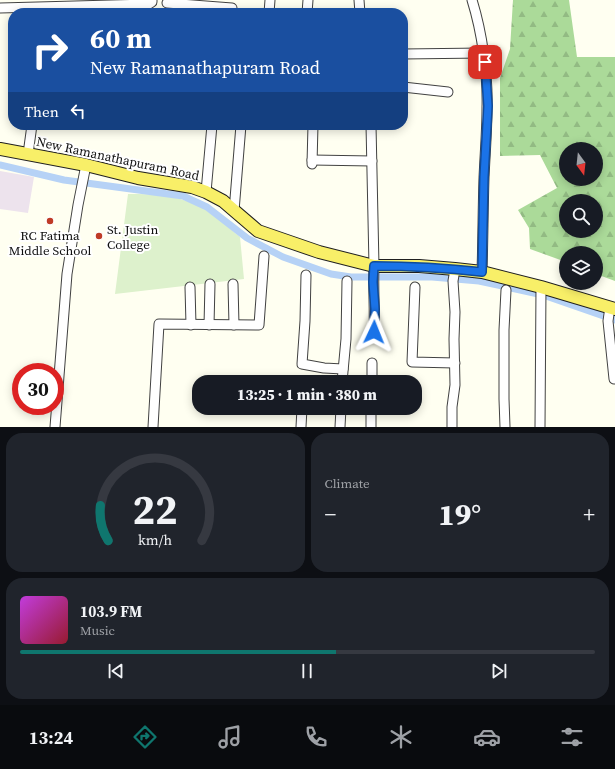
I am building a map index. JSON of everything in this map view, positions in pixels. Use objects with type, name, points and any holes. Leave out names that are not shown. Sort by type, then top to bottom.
[{"type":"main road","name":"New Ramanathapuram Road","points":[[0,149],[47,158],[85,170],[192,187],[206,192],[223,201],[258,231],[374,273],[419,266],[454,275],[482,272],[541,293],[610,313]]},
{"type":"street","points":[[0,8],[120,2],[149,4],[152,0]]},
{"type":"street","points":[[472,0],[477,15],[486,70],[488,106],[484,177],[482,272]]},
{"type":"street","points":[[168,3],[186,8]]},
{"type":"street","points":[[211,8],[233,7]]},
{"type":"street","points":[[408,54],[483,53]]},
{"type":"street","points":[[408,88],[448,92]]},
{"type":"street","points":[[28,154],[31,130]]},
{"type":"street","points":[[206,192],[212,130]]},
{"type":"street","points":[[234,211],[241,130]]},
{"type":"street","points":[[313,130],[312,162],[372,161]]},
{"type":"street","points":[[371,130],[375,309],[374,332]]},
{"type":"street","points":[[55,427],[67,274],[85,170]]},
{"type":"street","points":[[153,427],[159,324],[259,325],[264,256]]},
{"type":"street","points":[[306,275],[302,364],[342,370]]},
{"type":"street","points":[[452,427],[452,407],[455,385],[454,275]]},
{"type":"street","points":[[342,375],[346,339],[347,281]]},
{"type":"street","points":[[209,325],[210,284]]},
{"type":"street","points":[[233,284],[234,325]]},
{"type":"street","points":[[190,287],[191,325]]},
{"type":"street","points":[[414,287],[412,362],[455,363]]},
{"type":"street","points":[[505,427],[504,330],[506,290]]},
{"type":"street","points":[[540,427],[541,293]]},
{"type":"street","points":[[610,313],[614,379]]},
{"type":"street","points":[[372,362],[372,375]]},
{"type":"street","points":[[301,427],[302,415]]},
{"type":"street","points":[[340,427],[341,415]]},
{"type":"street","points":[[371,415],[371,427]]},
{"type":"shaded area","points":[[0,171],[34,177],[28,213],[0,209]]},
{"type":"green space","points":[[513,0],[569,0],[577,57],[615,57],[615,281],[603,277],[603,246],[559,246],[559,259],[530,249],[529,228],[518,210],[557,188],[540,155],[500,156],[500,78],[510,49]]},
{"type":"green space","points":[[128,194],[156,195],[183,200],[201,207],[221,221],[240,237],[244,279],[115,294]]},
{"type":"waterway","points":[[0,165],[64,180],[183,196],[207,207],[247,238],[283,257],[331,274],[351,277],[432,277],[479,281],[543,295],[615,320]]},
{"type":"place","name":"RC Fatima Middle School","points":[[50,221]]},
{"type":"place","name":"St. Justin College","points":[[99,236]]},
{"type":"route","points":[[374,332],[374,266],[419,266],[482,272],[484,177],[488,106],[485,62]]}]
